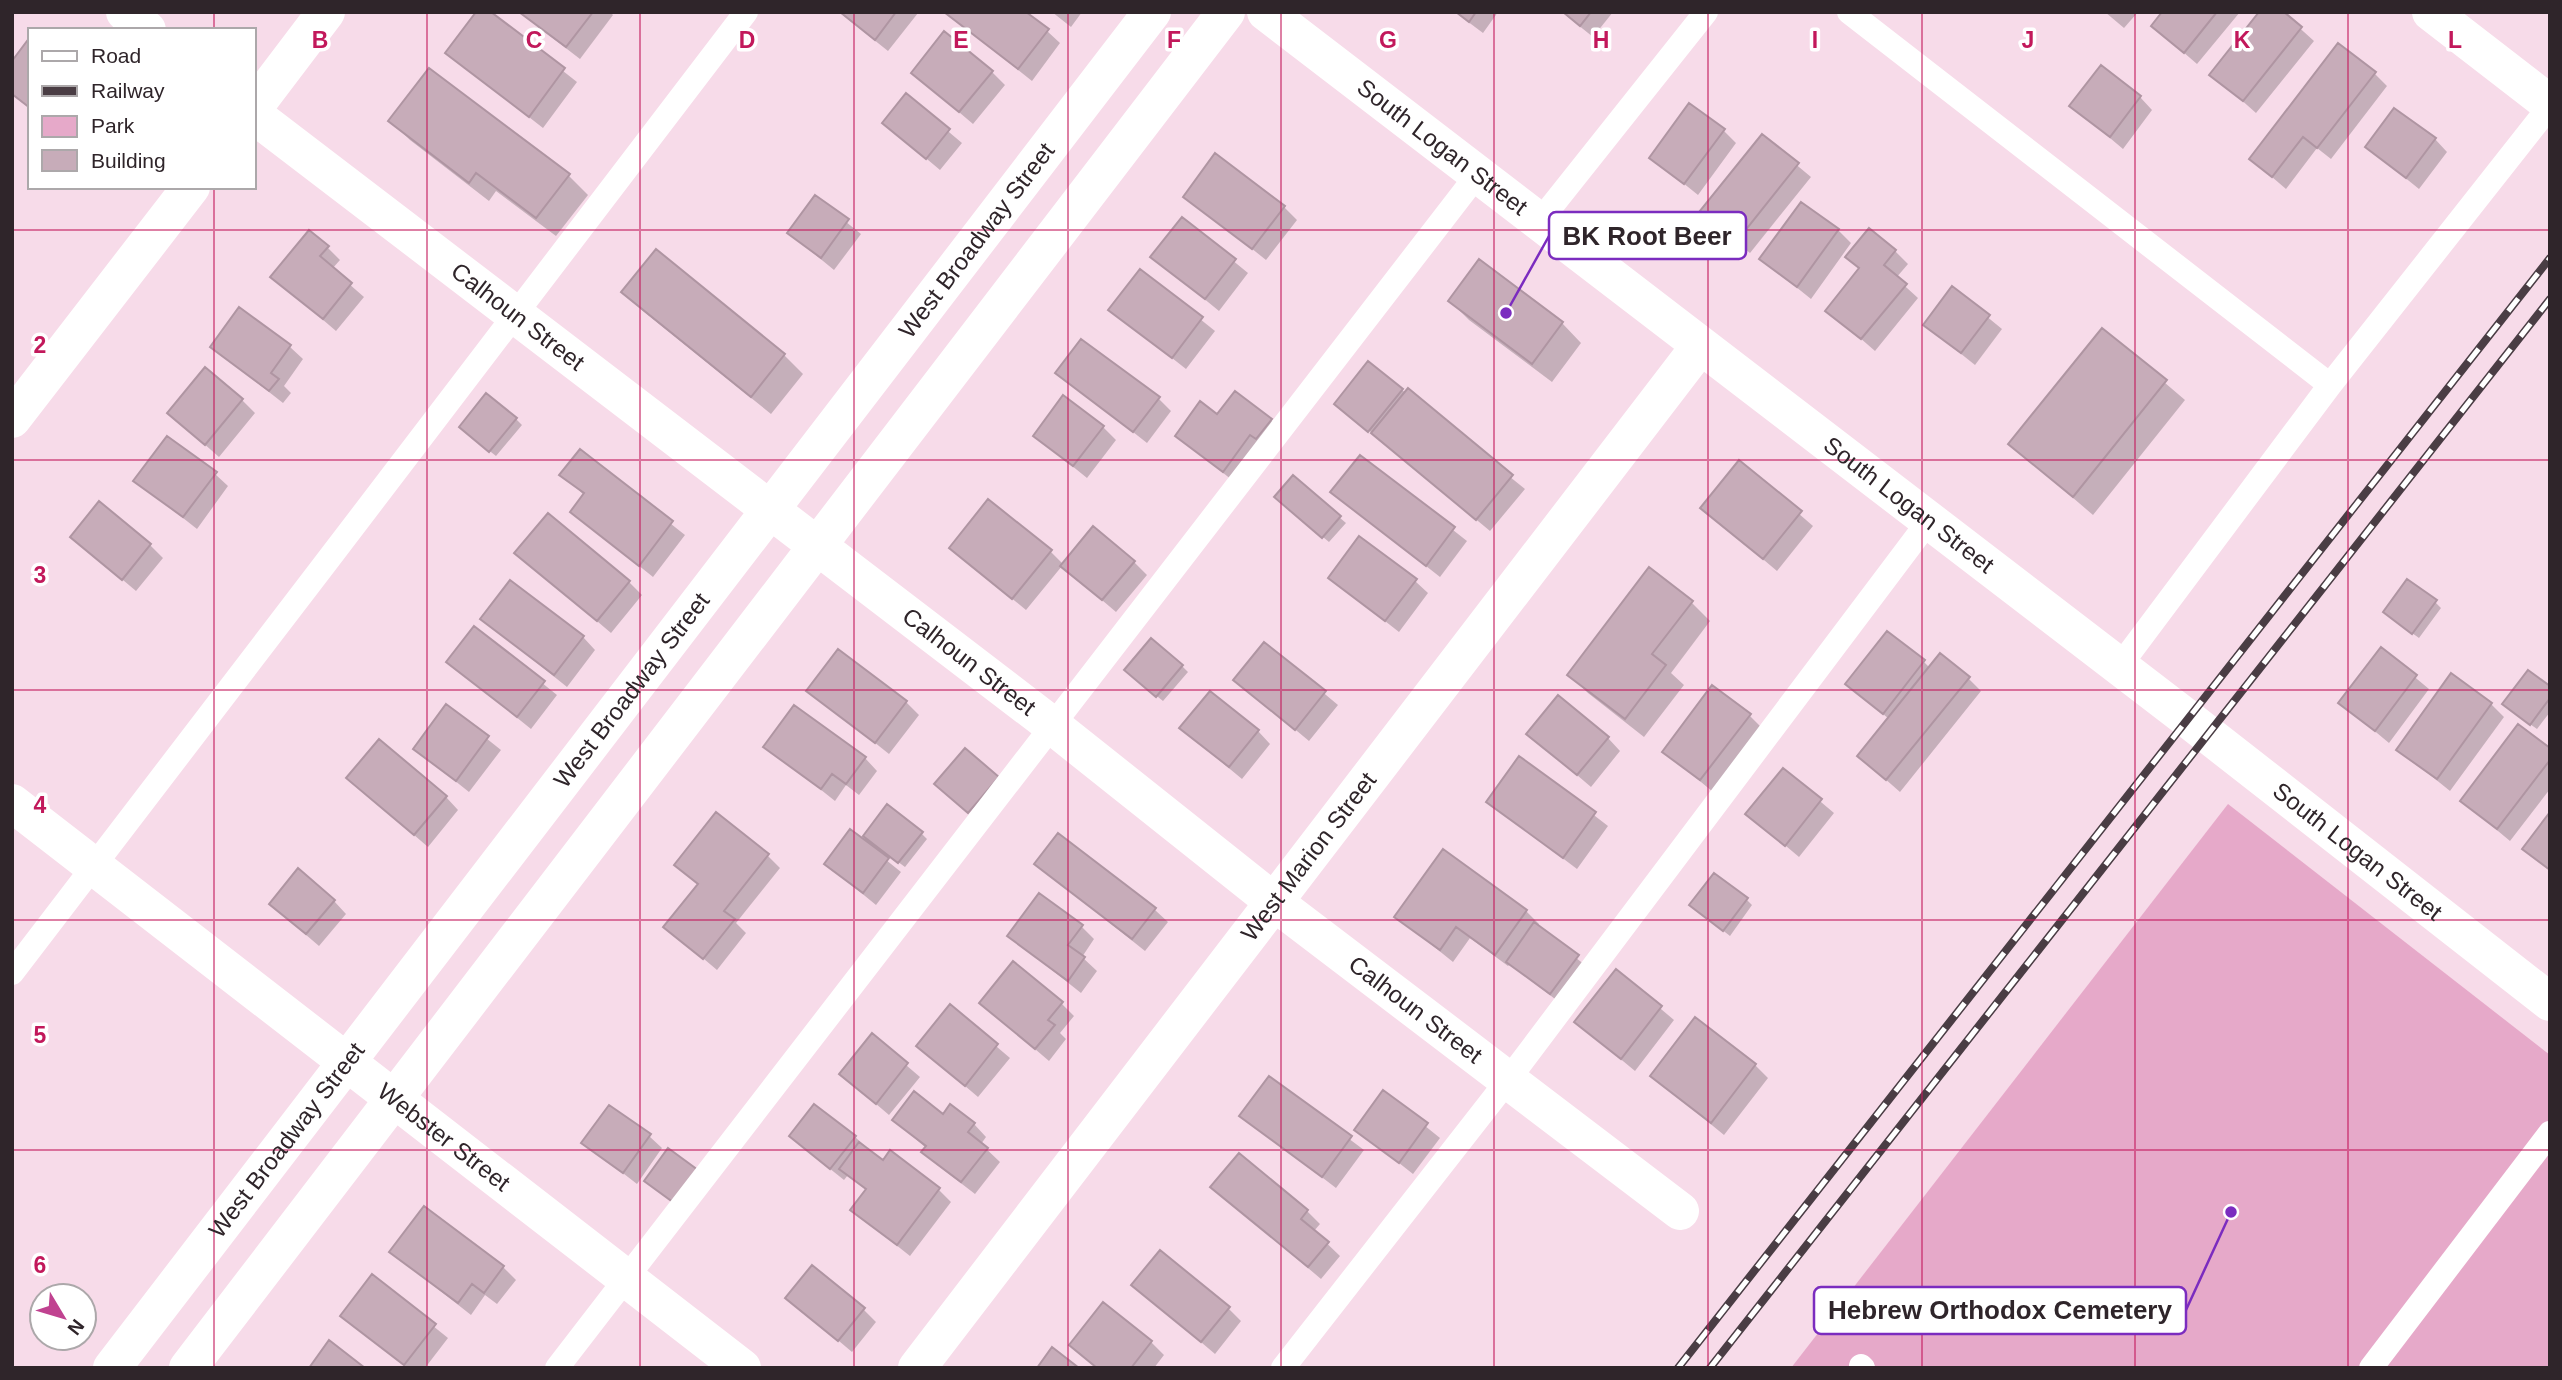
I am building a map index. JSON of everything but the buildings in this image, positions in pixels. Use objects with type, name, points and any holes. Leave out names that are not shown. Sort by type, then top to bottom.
[{"type":"street","points":[[125,12],[145,28]]},
{"type":"street","points":[[256,104],[326,12]]},
{"type":"street","name":"West Broadway Street","points":[[112,1368],[1152,12]]},
{"type":"street","points":[[188,1368],[1226,12]]},
{"type":"street","name":"South Logan Street","points":[[1266,12],[2119,667],[2550,1002]]},
{"type":"street","points":[[2431,12],[2550,105]]},
{"type":"street","name":"Calhoun Street","points":[[256,117],[1053,726],[1274,902],[1679,1211]]},
{"type":"street","points":[[12,419],[189,189]]},
{"type":"street","name":"West Marion Street","points":[[917,1368],[1700,346]]},
{"type":"street","name":"Webster Street","points":[[12,803],[742,1368]]},
{"type":"lane","points":[[12,973],[280,620],[516,317],[746,12]]},
{"type":"lane","points":[[1539,222],[1706,12]]},
{"type":"lane","points":[[1849,12],[2330,385]]},
{"type":"lane","points":[[2119,667],[2330,385],[2550,105]]},
{"type":"lane","points":[[557,1368],[1477,175]]},
{"type":"lane","points":[[1283,1368],[1508,1080],[1928,522]]},
{"type":"lane","points":[[2371,1368],[2550,1133]]},
{"type":"green space","points":[[2228,804],[2550,1055],[2550,1368],[1791,1368]]},
{"type":"railway","points":[[1678,1368],[2550,258]]},
{"type":"railway","points":[[1710,1368],[2550,299]]},
{"type":"place","name":"BK Root Beer","points":[[1506,313]]},
{"type":"place","name":"Hebrew Orthodox Cemetery","points":[[2231,1212]]}]
